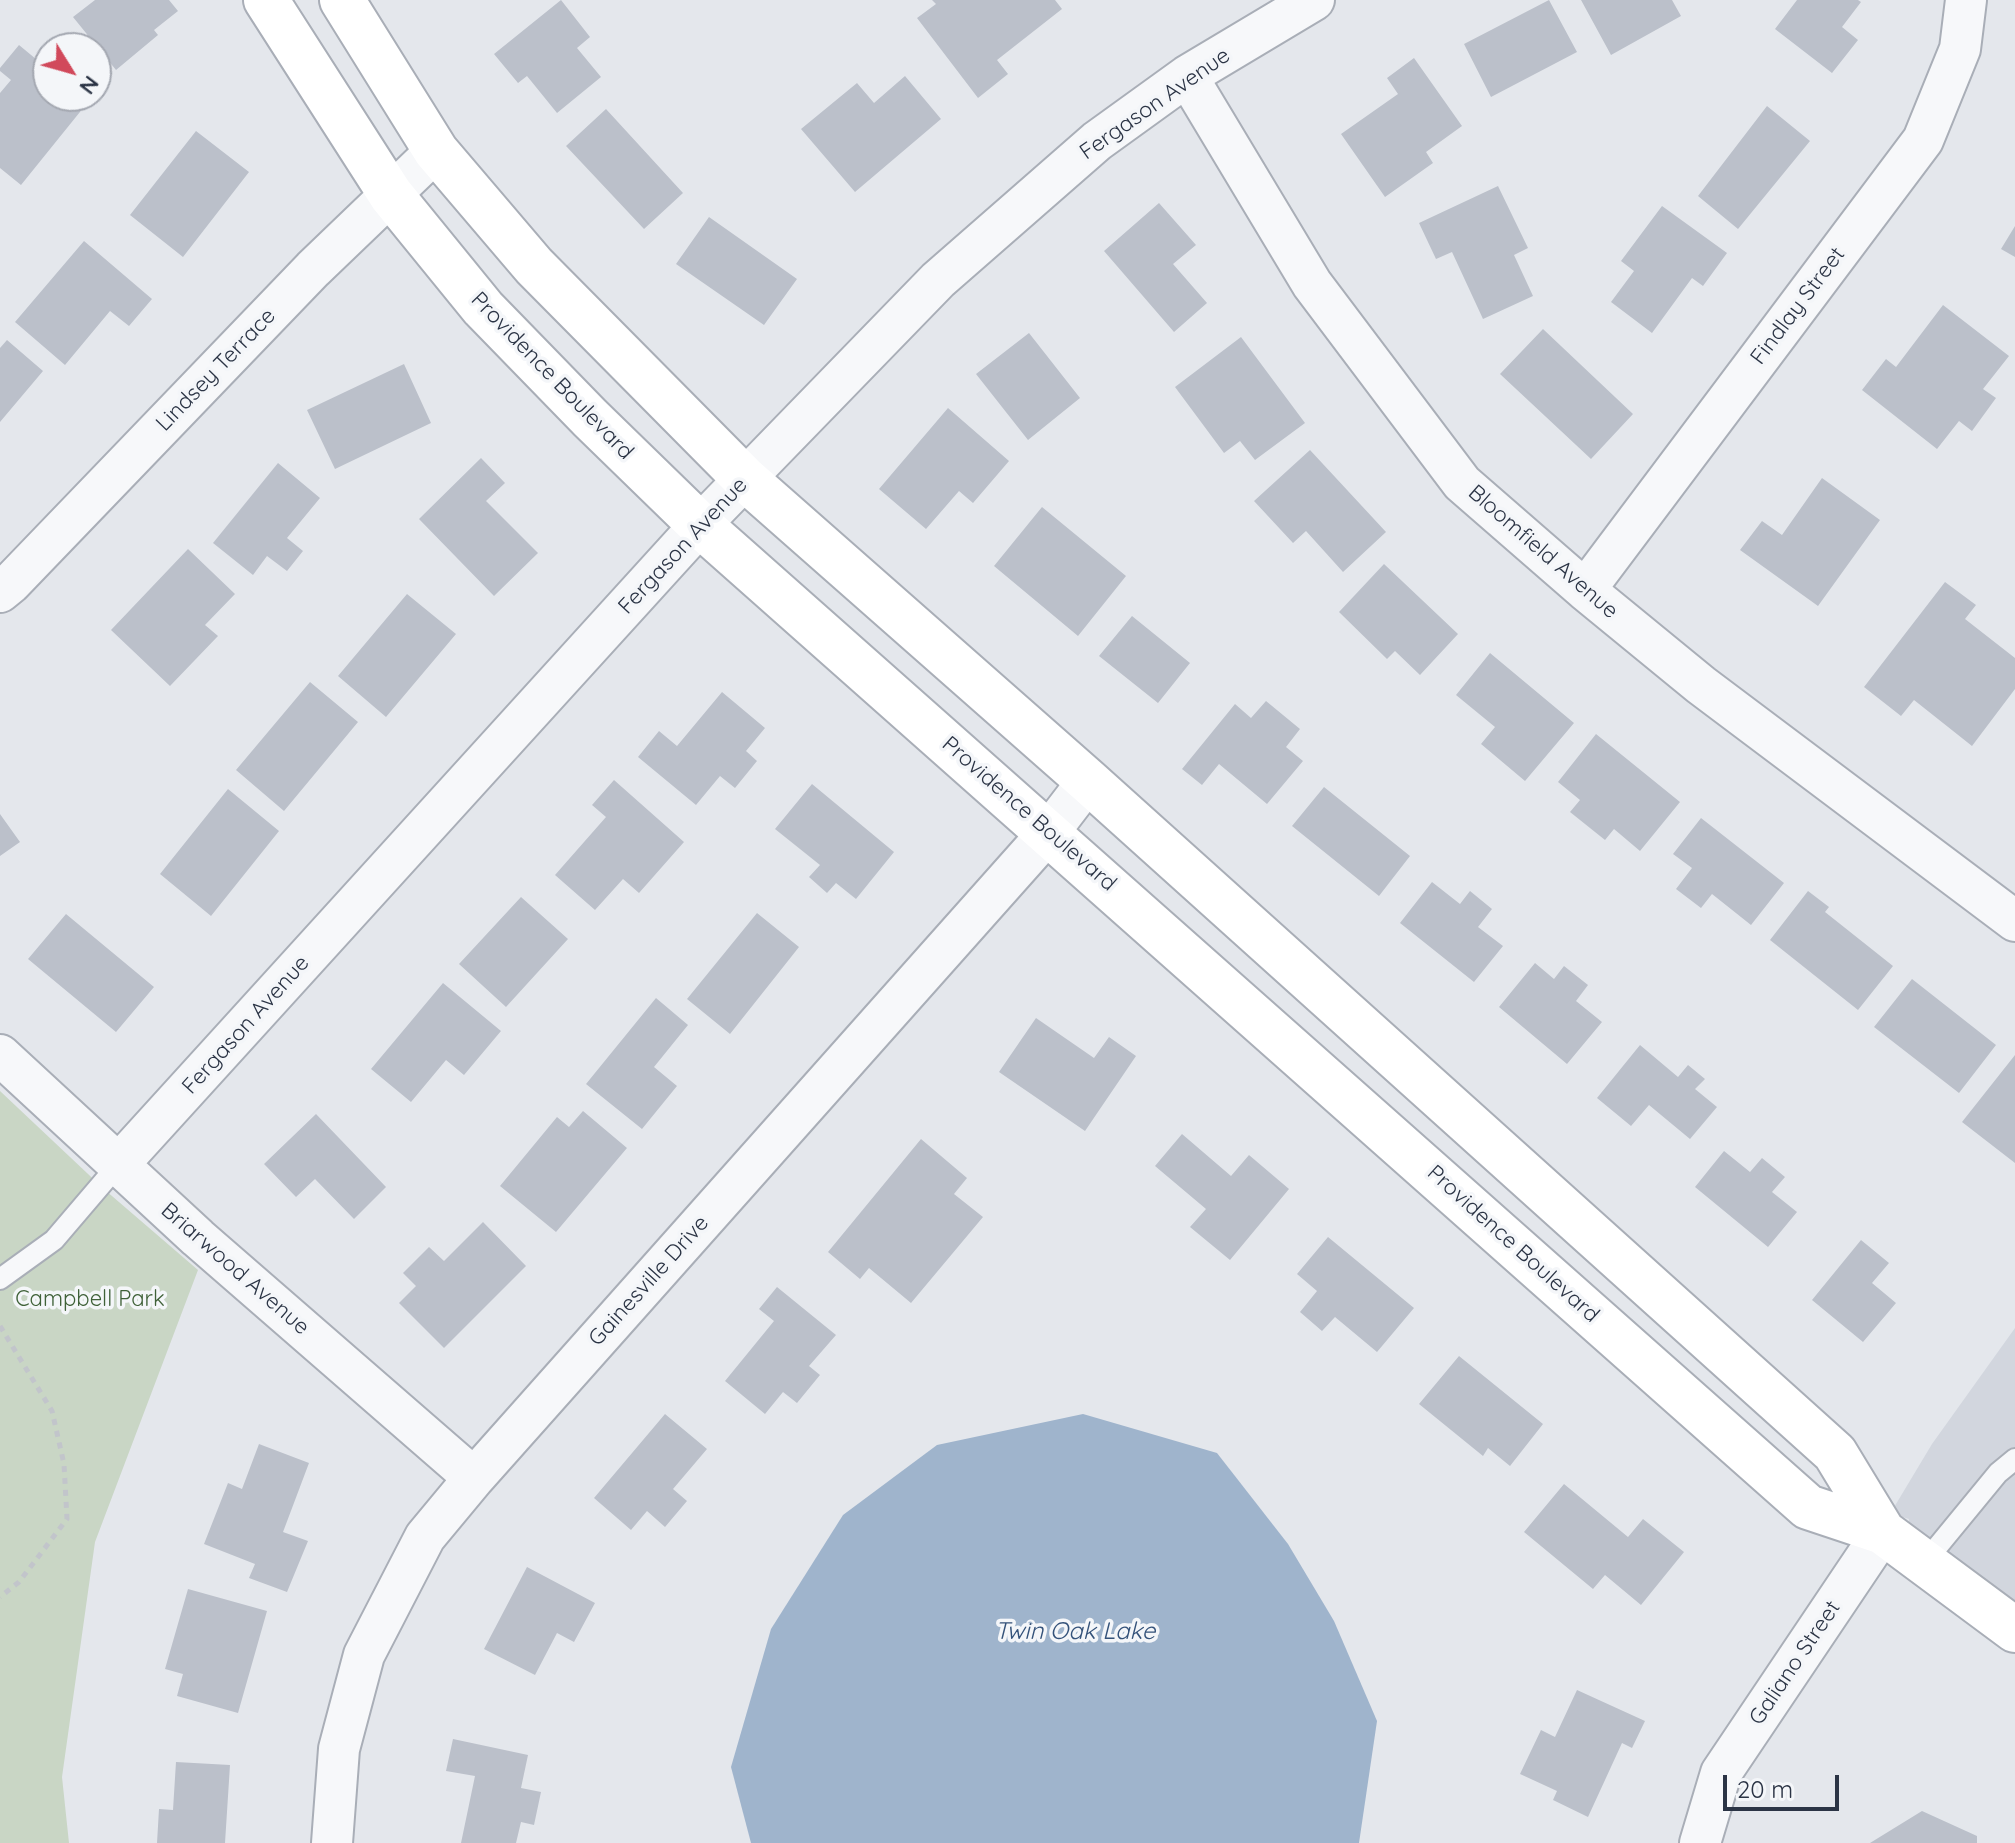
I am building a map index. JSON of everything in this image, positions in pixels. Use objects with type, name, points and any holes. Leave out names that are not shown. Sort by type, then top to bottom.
[{"type":"main road","name":"Providence Boulevard","points":[[266,0],[391,195],[483,308],[700,525],[1808,1507],[1883,1532],[2015,1630]]},
{"type":"main road","name":"Providence Boulevard","points":[[342,0],[436,151],[534,266],[744,478],[1088,781],[1835,1453],[1883,1532]]},
{"type":"street","name":"Fergason Avenue","points":[[118,1165],[700,525],[938,280],[1097,141],[1187,76],[1314,0]]},
{"type":"street","name":"Findlay Street","points":[[1585,590],[1923,140],[1960,49],[1966,0]]},
{"type":"street","name":"Bloomfield Avenue","points":[[1187,76],[1312,284],[1462,483],[1701,685],[2015,921]]},
{"type":"street","name":"Lindsey Terrace","points":[[0,592],[313,269],[436,151]]},
{"type":"street","name":"Gainesville Drive","points":[[332,1843],[339,1749],[364,1655],[425,1537],[474,1478],[1049,832],[1088,781]]},
{"type":"street","name":"Briarwood Avenue","points":[[0,1055],[118,1165],[474,1478]]},
{"type":"street","name":"Galiano Street","points":[[1700,1843],[1721,1773],[1883,1532]]},
{"type":"lane","points":[[0,1279],[54,1240],[118,1165]]},
{"type":"lane","points":[[1924,1563],[1998,1473],[2015,1459]]},
{"type":"path","points":[[0,1326],[52,1411],[64,1464],[67,1519],[19,1582],[0,1597]]},
{"type":"shaded area","points":[[2015,1328],[2015,1605],[1908,1525],[1909,1519],[1897,1515],[1893,1509],[1932,1444]]},
{"type":"green space","name":"Campbell Park","points":[[0,1091],[105,1190],[198,1270],[95,1542],[62,1777],[69,1843],[0,1843]]},
{"type":"water","name":"Twin Oak Lake","points":[[1083,1414],[1217,1453],[1288,1544],[1334,1621],[1377,1721],[1359,1843],[751,1843],[731,1767],[771,1629],[843,1515],[937,1445]]},
{"type":"building","points":[[95,0],[169,0],[178,11],[154,30],[158,35],[116,70],[112,65],[112,32],[85,32],[73,17]]},
{"type":"building","points":[[561,0],[590,37],[577,48],[601,77],[557,113],[527,76],[518,83],[494,54]]},
{"type":"building","points":[[932,0],[1055,0],[1062,9],[997,60],[1008,74],[978,98],[917,18],[936,4]]},
{"type":"building","points":[[1549,0],[1577,52],[1491,97],[1464,44]]},
{"type":"building","points":[[1581,0],[1672,0],[1681,16],[1611,55]]},
{"type":"building","points":[[1797,0],[1861,2],[1842,27],[1858,40],[1832,73],[1775,29]]},
{"type":"building","points":[[19,45],[32,56],[32,112],[80,112],[21,185],[0,168],[0,93],[11,80],[0,68]]},
{"type":"building","points":[[1414,58],[1462,126],[1426,152],[1433,163],[1385,197],[1341,134],[1398,94],[1387,78]]},
{"type":"building","points":[[905,76],[941,119],[855,192],[801,129],[857,83],[874,103]]},
{"type":"building","points":[[1767,106],[1810,141],[1738,229],[1698,196]]},
{"type":"building","points":[[606,109],[683,193],[644,229],[566,146]]},
{"type":"building","points":[[196,131],[249,172],[183,257],[130,215]]},
{"type":"building","points":[[1498,186],[1528,248],[1514,255],[1533,296],[1483,319],[1452,252],[1436,259],[1419,223]]},
{"type":"building","points":[[1159,203],[1196,245],[1173,264],[1207,303],[1174,332],[1104,251]]},
{"type":"building","points":[[1662,206],[1727,253],[1703,286],[1692,278],[1652,333],[1611,302],[1634,271],[1621,261]]},
{"type":"building","points":[[709,217],[797,279],[764,325],[676,264]]},
{"type":"building","points":[[2015,226],[2015,257],[2001,249]]},
{"type":"building","points":[[84,241],[152,299],[129,326],[110,311],[65,365],[15,322]]},
{"type":"building","points":[[1943,305],[2009,356],[1983,389],[1996,398],[1972,431],[1959,421],[1937,449],[1862,390],[1886,359],[1896,367]]},
{"type":"building","points":[[1543,329],[1633,414],[1591,459],[1500,374]]},
{"type":"building","points":[[1029,333],[1080,398],[1028,440],[976,374]]},
{"type":"building","points":[[1241,337],[1305,423],[1255,460],[1240,441],[1224,453],[1175,387]]},
{"type":"building","points":[[7,340],[43,371],[0,422],[0,348]]},
{"type":"building","points":[[404,364],[431,423],[335,469],[307,410]]},
{"type":"building","points":[[948,408],[1009,461],[973,503],[959,491],[926,529],[879,489]]},
{"type":"building","points":[[1310,450],[1386,532],[1343,572],[1306,531],[1293,543],[1254,501]]},
{"type":"building","points":[[481,458],[505,483],[486,501],[538,553],[494,596],[419,519]]},
{"type":"building","points":[[278,463],[320,498],[287,538],[303,551],[287,571],[267,556],[253,575],[213,543]]},
{"type":"building","points":[[1822,478],[1880,520],[1818,606],[1740,550],[1762,521],[1782,535]]},
{"type":"building","points":[[1042,507],[1126,576],[1078,636],[994,566]]},
{"type":"building","points":[[188,549],[235,594],[205,625],[218,636],[170,686],[111,630]]},
{"type":"building","points":[[1384,564],[1458,634],[1420,675],[1395,651],[1387,659],[1339,612]]},
{"type":"building","points":[[1945,582],[1976,605],[1965,619],[2015,658],[2015,689],[1972,746],[1914,700],[1901,716],[1864,687]]},
{"type":"building","points":[[407,594],[456,634],[386,717],[338,676]]},
{"type":"building","points":[[1132,616],[1190,663],[1158,703],[1099,656]]},
{"type":"building","points":[[1490,653],[1574,723],[1525,781],[1481,744],[1495,727],[1456,695]]},
{"type":"building","points":[[310,682],[358,722],[284,811],[236,770]]},
{"type":"building","points":[[722,692],[765,728],[746,751],[757,761],[735,788],[720,776],[696,805],[638,757],[659,731],[677,746]]},
{"type":"building","points":[[1266,701],[1300,729],[1286,747],[1303,761],[1267,804],[1219,764],[1202,785],[1182,769],[1235,704],[1251,718]]},
{"type":"building","points":[[1596,734],[1680,802],[1640,851],[1614,829],[1605,840],[1570,812],[1580,800],[1558,782]]},
{"type":"building","points":[[614,780],[684,842],[639,893],[623,879],[595,910],[555,875],[606,817],[592,805]]},
{"type":"building","points":[[812,784],[894,852],[856,899],[836,883],[827,893],[809,877],[820,865],[775,829]]},
{"type":"building","points":[[1324,787],[1410,856],[1379,896],[1292,826]]},
{"type":"building","points":[[228,789],[279,831],[211,916],[160,874]]},
{"type":"building","points":[[0,814],[20,842],[0,856]]},
{"type":"building","points":[[1701,818],[1784,883],[1751,925],[1712,894],[1701,908],[1676,889],[1692,868],[1673,854]]},
{"type":"building","points":[[1432,882],[1460,904],[1470,891],[1492,909],[1478,927],[1503,946],[1474,982],[1400,923]]},
{"type":"building","points":[[1808,891],[1829,907],[1825,912],[1893,966],[1858,1010],[1770,940]]},
{"type":"building","points":[[521,897],[568,939],[506,1007],[459,964]]},
{"type":"building","points":[[757,913],[799,947],[730,1034],[687,999]]},
{"type":"building","points":[[66,914],[154,987],[116,1032],[28,959]]},
{"type":"building","points":[[1535,963],[1554,979],[1564,966],[1588,985],[1576,1001],[1602,1022],[1567,1064],[1499,1007]]},
{"type":"building","points":[[1912,979],[1996,1045],[1959,1093],[1874,1027]]},
{"type":"building","points":[[443,983],[501,1031],[464,1075],[446,1060],[411,1102],[371,1069]]},
{"type":"building","points":[[656,998],[688,1025],[654,1067],[677,1086],[642,1129],[586,1084]]},
{"type":"building","points":[[1036,1018],[1094,1058],[1109,1037],[1136,1056],[1085,1131],[999,1072]]},
{"type":"building","points":[[1640,1045],[1678,1077],[1688,1065],[1705,1079],[1695,1089],[1717,1107],[1690,1139],[1649,1105],[1631,1126],[1597,1098]]},
{"type":"building","points":[[2015,1055],[2015,1163],[1962,1122]]},
{"type":"building","points":[[583,1111],[627,1148],[556,1232],[500,1186],[557,1117],[569,1127]]},
{"type":"building","points":[[316,1114],[386,1187],[354,1219],[315,1179],[296,1197],[264,1164]]},
{"type":"building","points":[[1182,1134],[1231,1176],[1249,1155],[1289,1189],[1230,1260],[1190,1227],[1206,1209],[1155,1166]]},
{"type":"building","points":[[921,1139],[967,1178],[954,1194],[983,1217],[911,1303],[869,1268],[860,1279],[828,1252]]},
{"type":"building","points":[[1724,1151],[1750,1172],[1762,1158],[1785,1177],[1772,1192],[1797,1212],[1768,1247],[1695,1187]]},
{"type":"building","points":[[483,1222],[526,1266],[444,1348],[399,1303],[416,1286],[403,1273],[429,1247],[444,1261]]},
{"type":"building","points":[[1328,1237],[1414,1308],[1377,1352],[1335,1317],[1322,1331],[1300,1312],[1317,1291],[1297,1274]]},
{"type":"building","points":[[1861,1240],[1889,1263],[1872,1283],[1896,1303],[1863,1342],[1812,1300]]},
{"type":"building","points":[[777,1287],[836,1335],[809,1366],[820,1375],[797,1403],[783,1392],[765,1414],[725,1381],[774,1321],[759,1309]]},
{"type":"building","points":[[1459,1356],[1543,1424],[1510,1466],[1488,1448],[1483,1456],[1419,1404]]},
{"type":"building","points":[[665,1414],[707,1449],[673,1489],[687,1501],[665,1527],[647,1511],[631,1530],[594,1498]]},
{"type":"building","points":[[259,1444],[309,1463],[283,1532],[308,1541],[287,1592],[249,1578],[255,1564],[204,1544],[228,1483],[242,1489]]},
{"type":"building","points":[[1564,1484],[1628,1537],[1643,1519],[1684,1552],[1641,1605],[1605,1575],[1593,1589],[1524,1532]]},
{"type":"building","points":[[527,1567],[595,1603],[574,1642],[557,1633],[535,1675],[484,1649]]},
{"type":"building","points":[[188,1589],[267,1611],[238,1713],[177,1696],[183,1674],[165,1669]]},
{"type":"building","points":[[1577,1690],[1645,1721],[1632,1748],[1622,1743],[1588,1817],[1553,1800],[1557,1791],[1520,1774],[1541,1730],[1555,1737]]},
{"type":"building","points":[[453,1739],[528,1755],[521,1788],[541,1792],[534,1825],[521,1822],[516,1843],[461,1843],[475,1776],[446,1771]]},
{"type":"building","points":[[176,1762],[230,1765],[225,1843],[157,1843],[159,1809],[173,1810]]},
{"type":"building","points":[[1922,1811],[1977,1836],[1977,1843],[1870,1843]]}]
